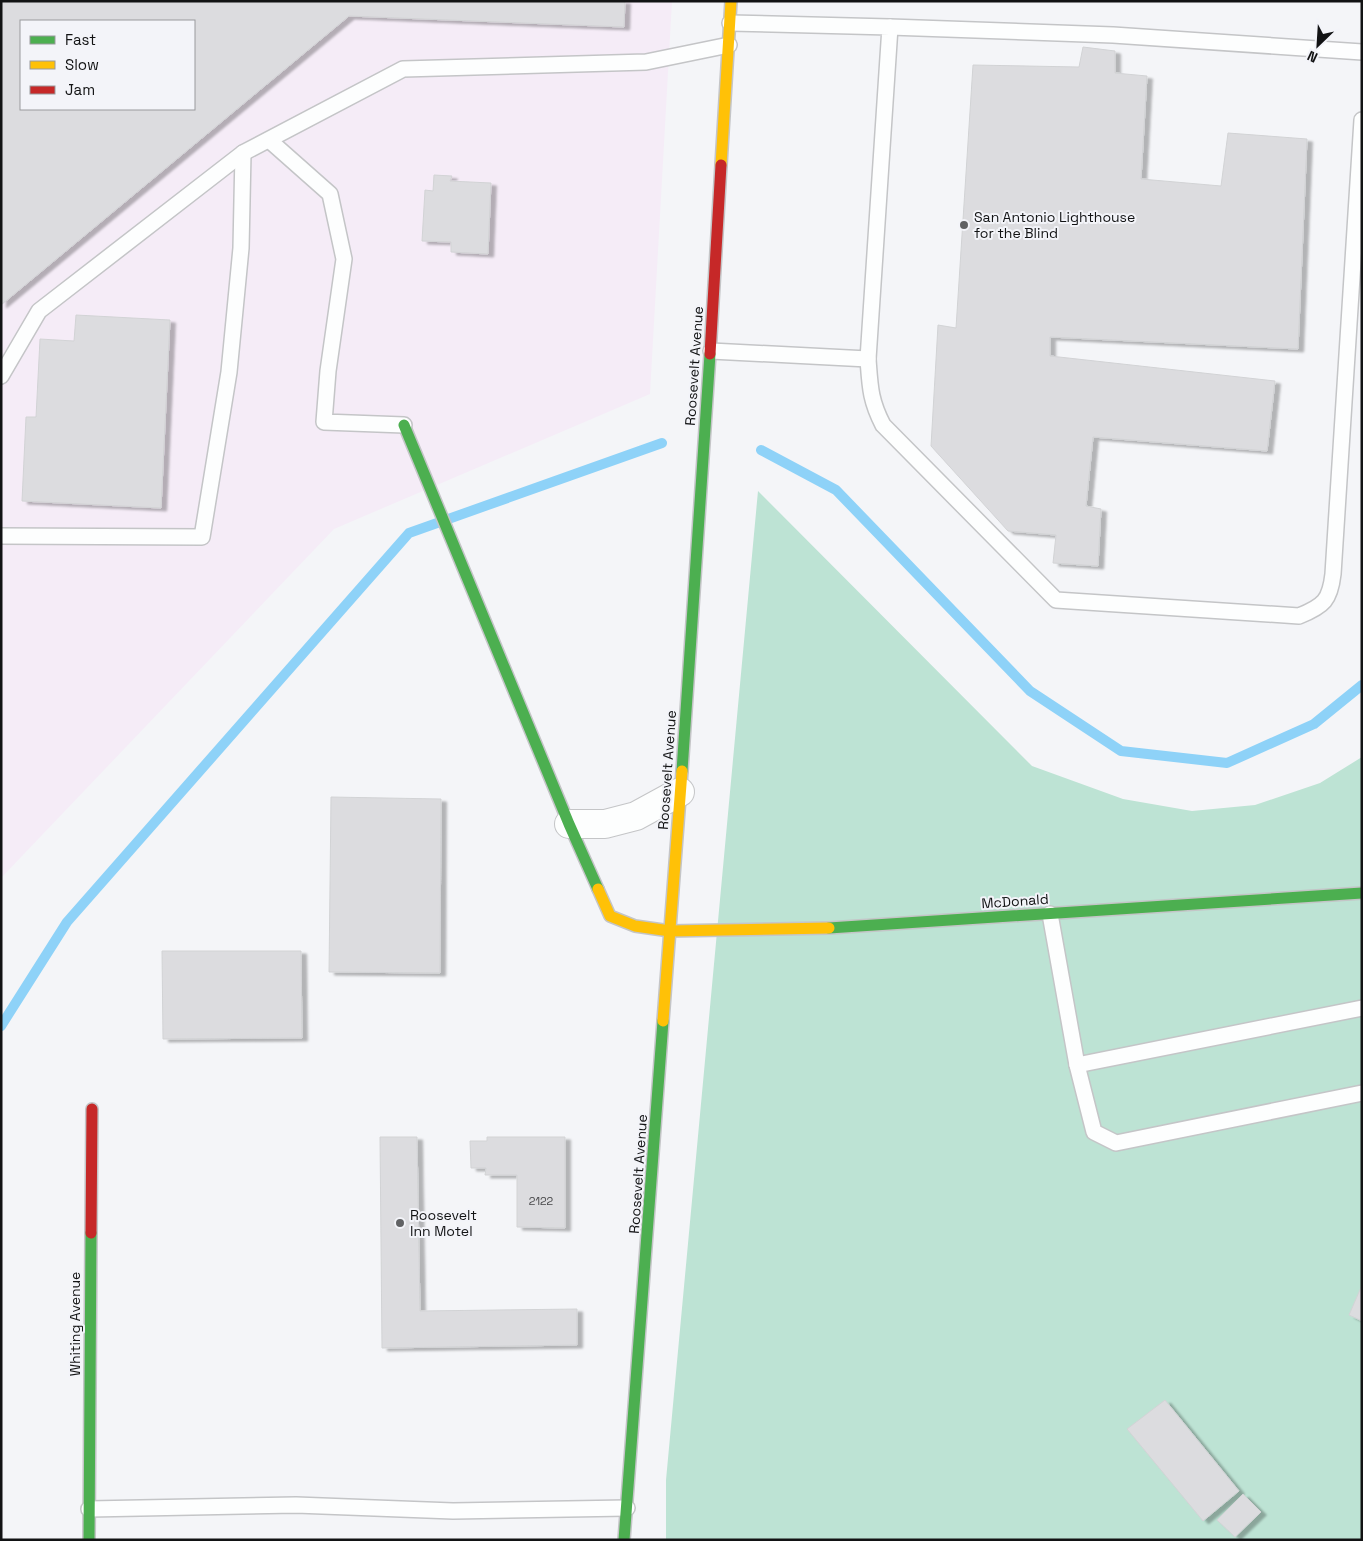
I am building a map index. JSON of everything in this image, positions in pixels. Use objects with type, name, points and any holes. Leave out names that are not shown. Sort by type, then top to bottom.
[{"type":"street","name":"Roosevelt Avenue","points":[[624,1540],[711,351],[731,1]]},
{"type":"street","points":[[404,425],[569,824],[605,824],[636,816],[680,792]]},
{"type":"street","name":"McDonald","points":[[569,824],[610,916],[635,926],[670,931],[838,928],[1362,894]]},
{"type":"street","name":"Whiting Avenue","points":[[89,1540],[92,1108]]},
{"type":"lane","points":[[730,23],[1113,35],[1362,52]]},
{"type":"lane","points":[[890,27],[868,360],[870,393],[874,408],[883,425],[1056,600],[1299,616],[1311,612],[1323,603],[1331,591],[1362,120]]},
{"type":"lane","points":[[1,376],[39,311],[243,154],[403,69],[646,62],[729,45]]},
{"type":"lane","points":[[269,140],[330,194],[344,259],[328,371],[324,422],[404,425]]},
{"type":"lane","points":[[1,536],[202,537],[229,372],[241,248],[243,154]]},
{"type":"lane","points":[[711,351],[868,360]]},
{"type":"lane","points":[[1050,914],[1076,1065],[1094,1132],[1116,1143],[1362,1093]]},
{"type":"lane","points":[[1076,1065],[1362,1008]]},
{"type":"lane","points":[[89,1509],[296,1505],[453,1511],[627,1508]]},
{"type":"shaded area","points":[[1,1],[672,1],[650,394],[334,529],[1,878]]},
{"type":"green space","points":[[758,491],[1032,766],[1123,799],[1192,811],[1255,805],[1320,783],[1362,757],[1362,1540],[666,1540],[666,1480]]},
{"type":"building","points":[[1,1],[625,1],[624,27],[349,16],[1,305]]},
{"type":"building","points":[[1083,47],[1115,51],[1115,73],[1147,76],[1141,179],[1221,186],[1228,133],[1307,139],[1298,349],[1050,337],[1050,356],[1275,381],[1267,451],[1093,437],[1086,506],[1101,509],[1098,566],[1053,563],[1056,535],[1008,531],[931,446],[938,325],[956,328],[973,65],[1079,67]]},
{"type":"building","points":[[434,175],[452,176],[450,181],[491,183],[488,254],[451,252],[451,242],[422,241],[425,190],[433,191]]},
{"type":"building","points":[[76,315],[170,320],[161,508],[22,501],[26,417],[36,417],[40,339],[74,341]]},
{"type":"building","points":[[331,797],[441,799],[440,973],[329,972]]},
{"type":"building","points":[[162,951],[301,951],[302,1038],[163,1039]]},
{"type":"building","name":"Roosevelt Inn Motel","points":[[380,1137],[417,1137],[420,1311],[577,1309],[577,1345],[382,1348]]},
{"type":"building","name":"Roosevelt Inn Motel","points":[[487,1137],[565,1137],[565,1228],[517,1227],[517,1175],[485,1175],[486,1168],[471,1168],[470,1141],[487,1141]]},
{"type":"building","points":[[1362,1285],[1362,1321],[1349,1315]]},
{"type":"building","points":[[1165,1400],[1239,1491],[1203,1521],[1127,1429]]},
{"type":"building","points":[[1243,1494],[1261,1512],[1235,1537],[1217,1520]]},
{"type":"waterway","points":[[1,1026],[67,922],[409,533],[662,443]]},
{"type":"waterway","points":[[761,450],[836,490],[1030,691],[1121,751],[1227,763],[1314,724],[1362,685]]},
{"type":"traffic: fast","points":[[682,771],[710,354]]},
{"type":"traffic: fast","points":[[404,425],[569,824],[598,889]]},
{"type":"traffic: fast","points":[[829,928],[1362,893]]},
{"type":"traffic: fast","points":[[624,1540],[663,1021]]},
{"type":"traffic: fast","points":[[89,1540],[91,1233]]},
{"type":"traffic: slow","points":[[721,165],[731,1]]},
{"type":"traffic: slow","points":[[663,1021],[682,771]]},
{"type":"traffic: slow","points":[[598,889],[610,916],[635,926],[670,931],[829,928]]},
{"type":"traffic: jam","points":[[710,354],[721,165]]},
{"type":"traffic: jam","points":[[91,1233],[92,1109]]},
{"type":"place","name":"San Antonio Lighthouse for the Blind","points":[[964,225]]},
{"type":"place","name":"Roosevelt Inn Motel","points":[[400,1223]]}]
